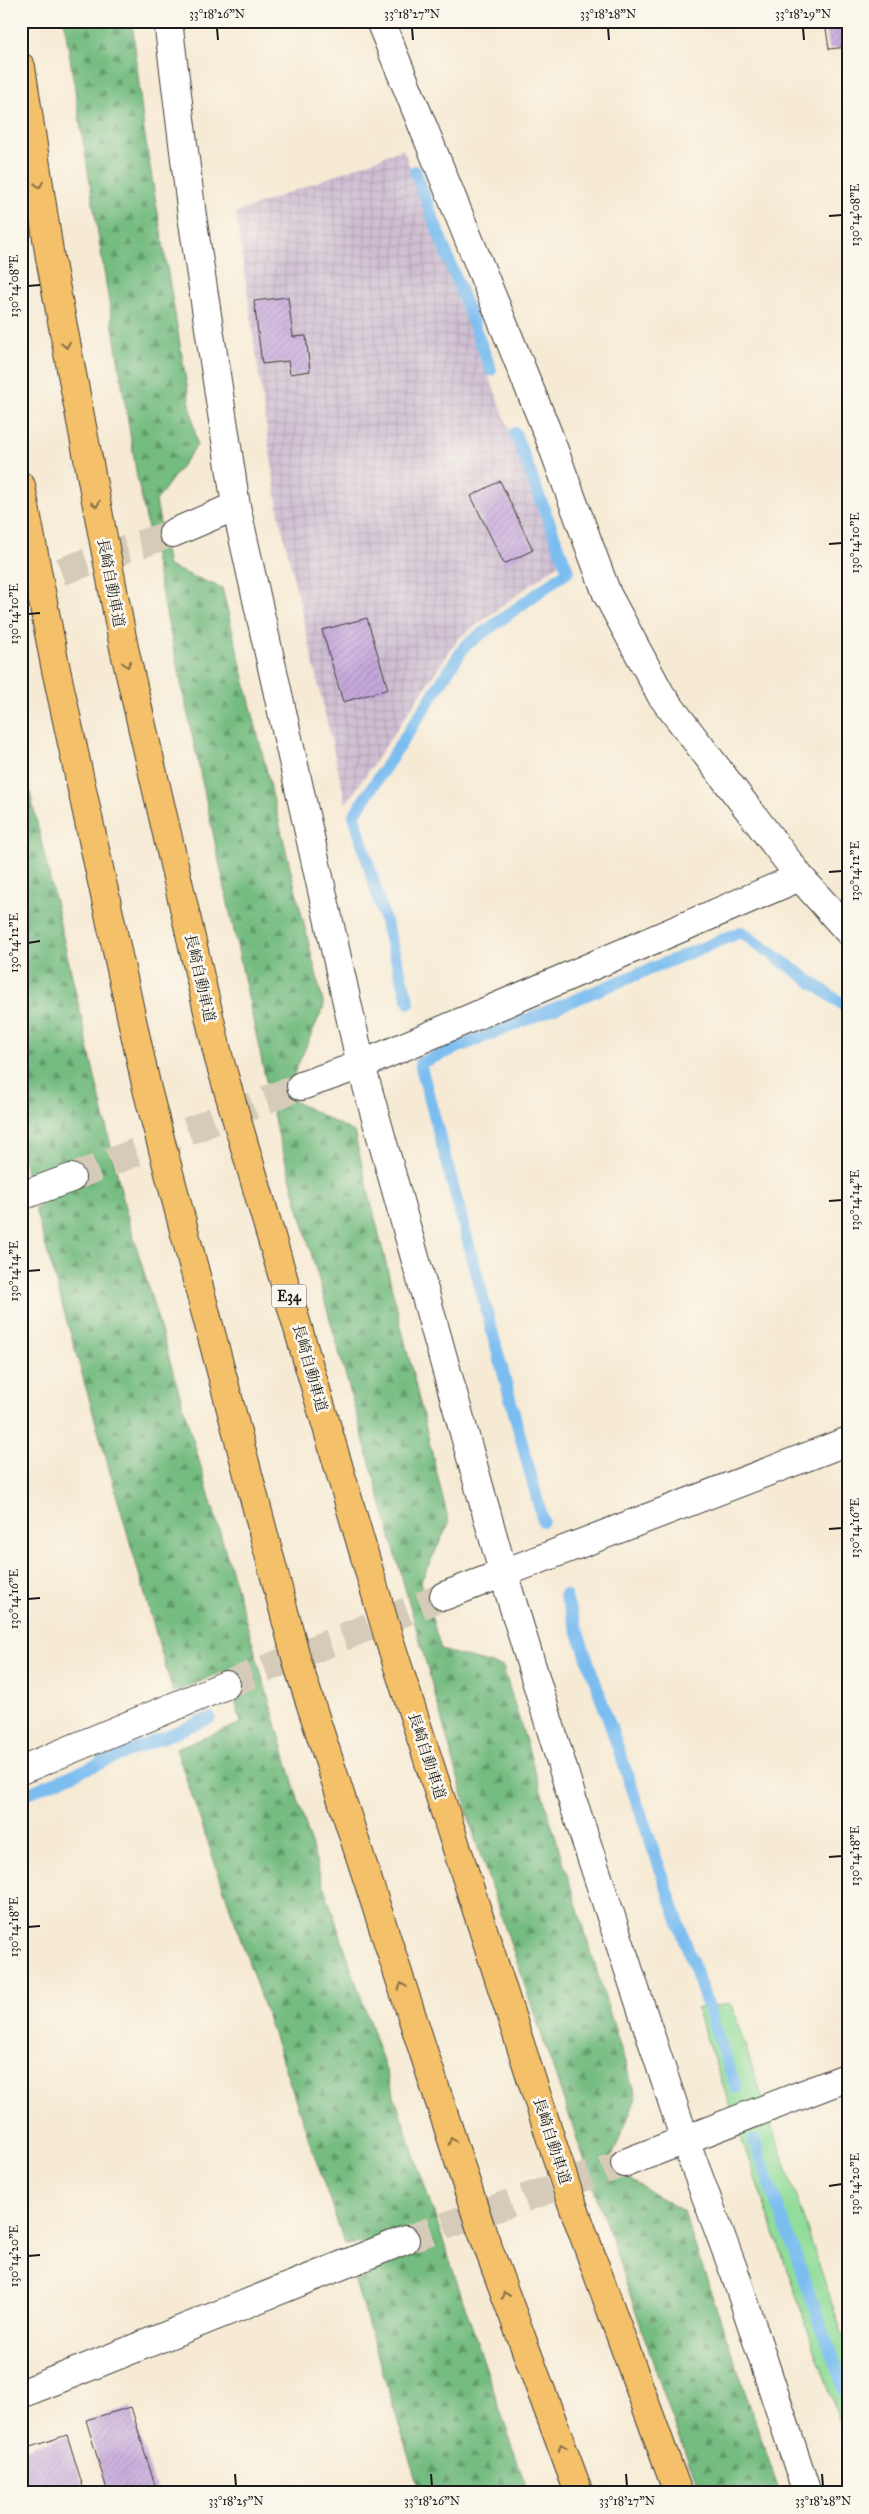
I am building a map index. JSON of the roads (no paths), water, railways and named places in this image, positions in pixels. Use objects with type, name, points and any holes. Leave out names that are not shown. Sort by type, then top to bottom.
[{"type":"highway","name":"長崎自動車道","points":[[21,67],[50,258],[124,648],[219,1059],[389,1638],[569,2195],[678,2493]]},
{"type":"highway","points":[[21,486],[55,666],[147,1089],[298,1665],[480,2226],[579,2493]]},
{"type":"street","points":[[168,21],[192,216],[236,506],[361,1065],[503,1572],[575,1808],[685,2140],[734,2274],[807,2493]]},
{"type":"street","points":[[380,21],[548,434],[606,594],[661,695],[800,877],[848,931]]},
{"type":"street","points":[[173,533],[236,506]]},
{"type":"street","points":[[301,1086],[361,1065],[800,877]]},
{"type":"street","points":[[21,1196],[71,1178]]},
{"type":"street","points":[[444,1596],[848,1440]]},
{"type":"street","points":[[21,1770],[226,1685]]},
{"type":"street","points":[[625,2163],[848,2078]]},
{"type":"street","points":[[21,2394],[405,2240]]},
{"type":"waterway","points":[[415,171],[491,370]]},
{"type":"waterway","points":[[409,1003],[354,815],[465,646],[568,571],[515,433]]},
{"type":"waterway","points":[[543,1521],[420,1063],[741,932],[848,1008]]},
{"type":"waterway","points":[[565,1595],[736,2088]]},
{"type":"waterway","points":[[21,1796],[210,1718]]},
{"type":"waterway","points":[[754,2140],[848,2400]]},
{"type":"tunnel","points":[[21,585],[173,533]]},
{"type":"tunnel","points":[[71,1178],[301,1086]]},
{"type":"tunnel","points":[[226,1685],[444,1596]]},
{"type":"tunnel","points":[[405,2240],[625,2163]]}]
